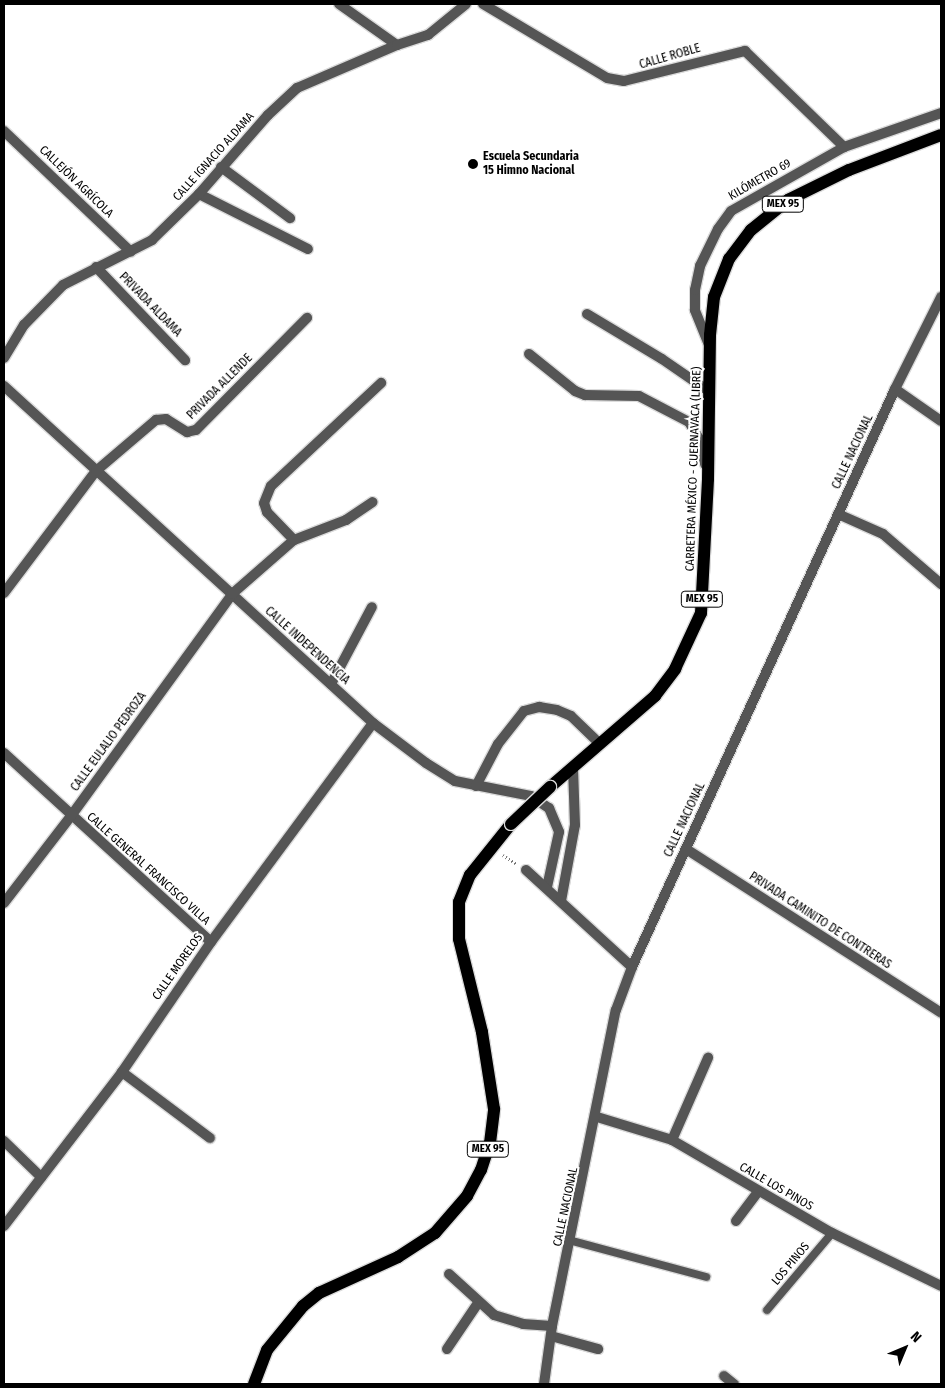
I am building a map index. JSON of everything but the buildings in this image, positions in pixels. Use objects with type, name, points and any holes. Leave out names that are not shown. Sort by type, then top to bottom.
[{"type":"main road","name":"CARRETERA MÉXICO - CUERNAVACA (LIBRE)","points":[[254,1384],[267,1350],[303,1306],[319,1293],[398,1257],[435,1233],[467,1196],[481,1170],[490,1142],[494,1109],[482,1032],[460,939],[459,902],[470,875],[511,824],[598,742],[655,696],[690,641],[701,613],[704,582],[714,297],[718,281],[732,254],[751,230],[788,200],[814,186],[941,135]]},
{"type":"street","points":[[339,4],[397,45]]},
{"type":"street","name":"CALLE IGNACIO ALDAMA","points":[[4,358],[24,325],[46,300],[63,285],[152,240],[199,194],[221,167],[297,88],[397,45],[428,35],[466,4]]},
{"type":"street","name":"CALLE ROBLE","points":[[484,4],[607,78],[624,81],[745,51],[844,147]]},
{"type":"street","name":"KILÓMETRO 69","points":[[711,351],[695,310],[695,290],[700,266],[718,229],[731,211],[844,147],[941,113]]},
{"type":"street","name":"CALLEJÓN AGRÍCOLA","points":[[4,131],[131,252]]},
{"type":"street","points":[[221,167],[290,218]]},
{"type":"street","points":[[199,194],[308,249]]},
{"type":"street","name":"PRIVADA ALDAMA","points":[[96,267],[186,360]]},
{"type":"street","name":"CALLE NACIONAL","points":[[544,1384],[552,1332],[597,1117],[616,1010],[632,967],[838,514],[941,297]]},
{"type":"street","points":[[587,314],[662,359],[710,392]]},
{"type":"street","name":"PRIVADA ALLENDE","points":[[4,593],[96,471],[156,420],[166,419],[187,432],[196,430],[307,318]]},
{"type":"street","points":[[529,354],[580,393],[639,396],[689,422],[700,440],[708,479]]},
{"type":"street","points":[[373,502],[346,520],[294,540],[267,512],[264,503],[271,486],[381,383]]},
{"type":"street","name":"CALLE INDEPENDENCIA","points":[[4,386],[373,723],[426,764],[456,781],[531,796],[555,817],[559,832],[547,887]]},
{"type":"street","points":[[896,389],[941,421]]},
{"type":"street","points":[[838,514],[883,534],[941,584]]},
{"type":"street","name":"CALLE EULALIO PEDROZA","points":[[4,902],[71,816],[232,594],[294,540]]},
{"type":"street","points":[[330,684],[372,607]]},
{"type":"street","points":[[476,786],[498,744],[524,712],[539,707],[557,710],[571,716],[598,742]]},
{"type":"street","name":"CALLE MORELOS","points":[[4,1226],[122,1072],[211,942],[373,723]]},
{"type":"street","name":"CALLE GENERAL FRANCISCO VILLA","points":[[4,753],[211,942]]},
{"type":"street","points":[[561,901],[575,825],[573,767]]},
{"type":"street","name":"PRIVADA CAMINITO DE CONTRERAS","points":[[686,849],[941,1014]]},
{"type":"street","points":[[526,870],[547,887],[632,967]]},
{"type":"street","points":[[672,1140],[708,1058]]},
{"type":"street","points":[[122,1072],[210,1138]]},
{"type":"street","name":"CALLE LOS PINOS","points":[[597,1117],[672,1140],[758,1192],[832,1233],[941,1286]]},
{"type":"street","points":[[4,1141],[41,1177]]},
{"type":"street","points":[[736,1221],[758,1192]]},
{"type":"street","points":[[450,1274],[478,1303],[506,1320],[552,1332],[598,1349]]},
{"type":"street","points":[[447,1349],[478,1303]]},
{"type":"street","points":[[724,1376],[734,1384]]},
{"type":"lane","name":"LOS PINOS","points":[[767,1310],[832,1233]]},
{"type":"lane","points":[[572,1241],[706,1277]]},
{"type":"place","name":"Escuela Secundaria 15 Himno Nacional","points":[[473,164]]}]
